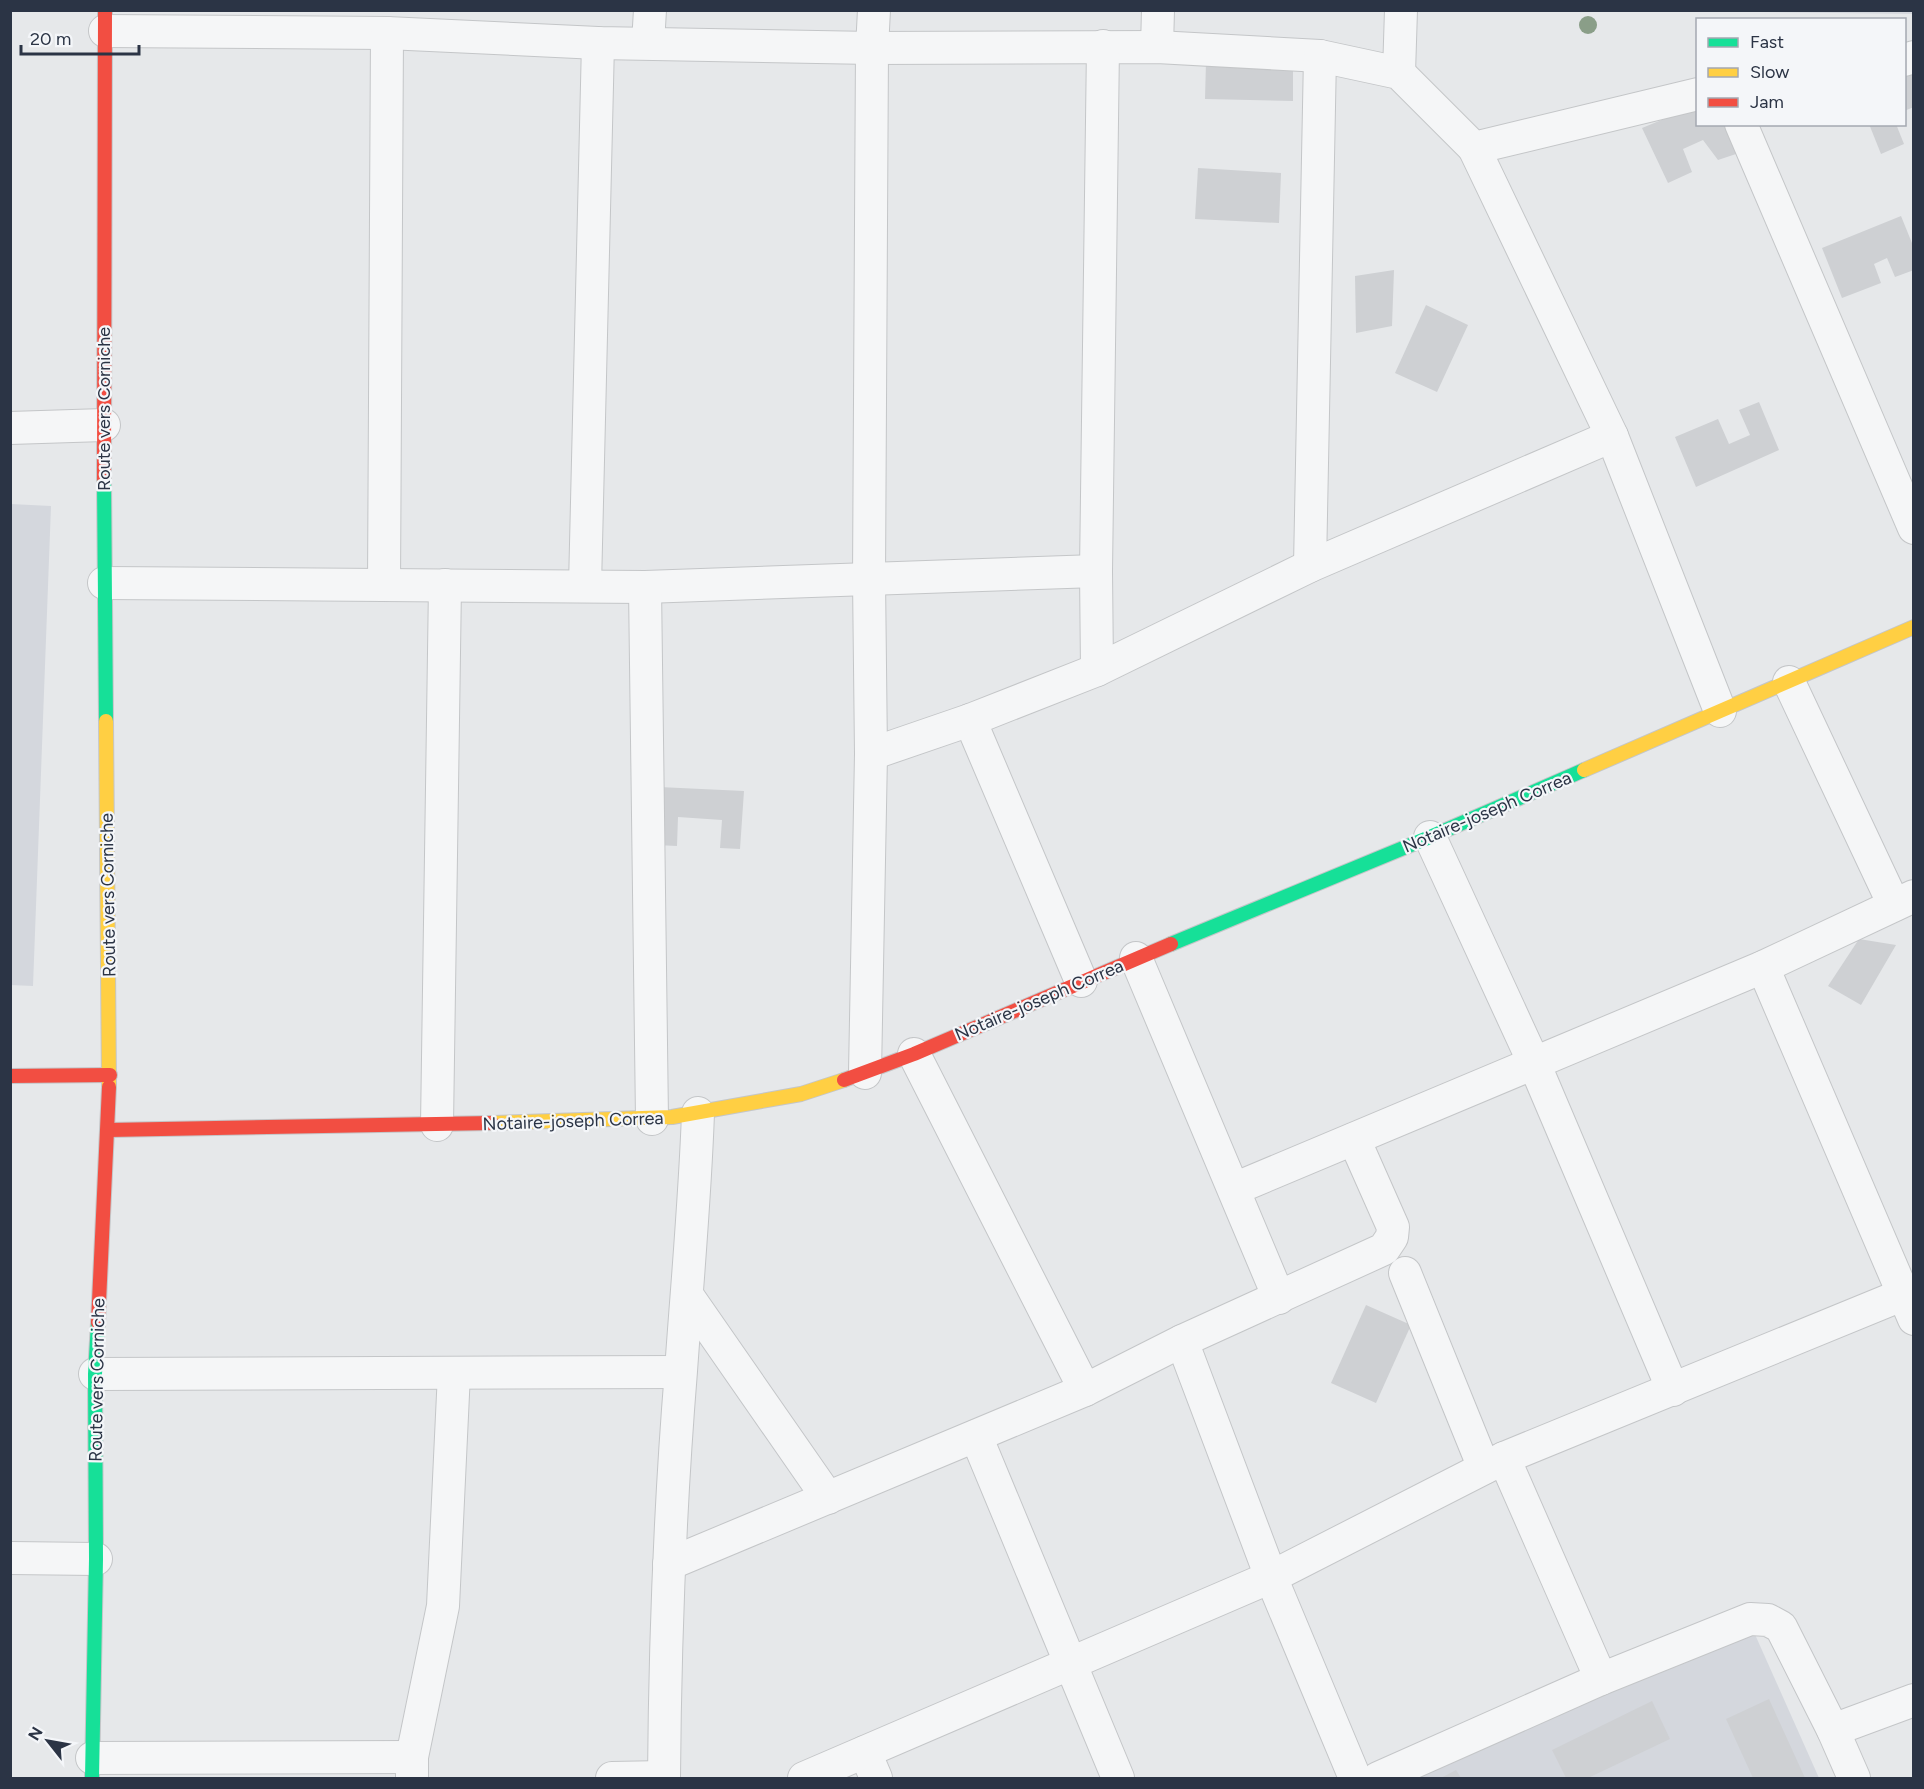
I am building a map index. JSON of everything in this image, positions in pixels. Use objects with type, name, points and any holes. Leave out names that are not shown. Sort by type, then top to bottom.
[{"type":"street","points":[[648,43],[650,10]]},
{"type":"street","points":[[865,1073],[872,754],[869,579],[874,10]]},
{"type":"street","points":[[1157,47],[1158,10]]},
{"type":"street","points":[[1399,73],[1401,10]]},
{"type":"street","points":[[105,21],[387,33],[446,22],[598,43],[872,48],[1157,47],[1320,56],[1399,73],[1474,148],[1612,436],[1720,711]]},
{"type":"street","name":"Route vers Corniche","points":[[92,1768],[96,1559],[95,1374],[110,1075],[104,583],[105,21]]},
{"type":"street","points":[[384,585],[387,33]]},
{"type":"street","points":[[585,586],[598,43]]},
{"type":"street","points":[[1097,670],[1096,571],[1103,46]]},
{"type":"street","points":[[1310,566],[1320,56]]},
{"type":"street","points":[[1474,148],[1696,94]]},
{"type":"street","points":[[1742,126],[1914,528]]},
{"type":"street","points":[[10,428],[104,425]]},
{"type":"street","points":[[872,754],[970,720],[1097,670],[1310,566],[1612,436]]},
{"type":"street","points":[[104,583],[645,587],[1096,571]]},
{"type":"street","points":[[436,1125],[445,585]]},
{"type":"street","points":[[645,587],[652,1119]]},
{"type":"street","name":"Notaire-joseph Correa","points":[[108,1130],[436,1125],[672,1118],[801,1094],[914,1054],[1081,981],[1430,837],[1914,627]]},
{"type":"street","points":[[1234,1189],[1763,967],[1904,900],[1789,682]]},
{"type":"street","points":[[970,720],[1081,981]]},
{"type":"street","points":[[1430,837],[1534,1063],[1673,1390]]},
{"type":"street","points":[[1136,958],[1279,1298]]},
{"type":"street","points":[[804,1779],[870,1766],[1070,1664],[1271,1577],[1494,1463],[1673,1390],[1910,1301],[1763,967]]},
{"type":"street","points":[[914,1054],[1085,1390]]},
{"type":"street","points":[[10,1076],[110,1075]]},
{"type":"street","points":[[612,1779],[664,1778],[669,1564],[680,1372],[695,1196],[698,1113]]},
{"type":"street","points":[[669,1564],[1085,1390],[1182,1341],[1384,1249],[1392,1237],[1393,1227],[1354,1139]]},
{"type":"street","points":[[1406,1273],[1494,1463],[1601,1679]]},
{"type":"street","points":[[687,1295],[828,1498]]},
{"type":"street","points":[[1182,1341],[1271,1577],[1355,1779]]},
{"type":"street","points":[[95,1374],[680,1372]]},
{"type":"street","points":[[92,1768],[412,1768],[443,1606],[454,1373]]},
{"type":"street","points":[[976,1436],[1118,1779]]},
{"type":"street","points":[[10,1558],[96,1559]]},
{"type":"street","points":[[1378,1779],[1601,1679],[1750,1619],[1768,1620],[1781,1627],[1833,1730],[1854,1779]]},
{"type":"street","points":[[1833,1730],[1914,1700]]},
{"type":"shaded area","points":[[1681,10],[1913,10],[1913,14],[1681,11]]},
{"type":"shaded area","points":[[11,504],[51,506],[33,986],[10,985]]},
{"type":"shaded area","points":[[1753,1630],[1819,1778],[1405,1778]]},
{"type":"building","points":[[1206,62],[1293,63],[1293,101],[1205,99]]},
{"type":"building","points":[[1914,66],[1914,107],[1906,110],[1906,69]]},
{"type":"building","points":[[1696,106],[1696,126],[1732,126],[1742,152],[1718,160],[1703,140],[1683,149],[1692,172],[1668,183],[1642,128]]},
{"type":"building","points":[[1870,126],[1897,126],[1904,144],[1881,154]]},
{"type":"building","points":[[1198,168],[1281,173],[1279,223],[1195,219]]},
{"type":"building","points":[[1901,216],[1914,248],[1914,270],[1895,277],[1887,258],[1874,264],[1881,283],[1842,298],[1822,248]]},
{"type":"building","points":[[1394,270],[1392,326],[1356,333],[1355,276]]},
{"type":"building","points":[[1426,305],[1468,325],[1437,392],[1395,373]]},
{"type":"building","points":[[1759,402],[1779,450],[1696,487],[1675,437],[1718,419],[1729,444],[1750,435],[1739,410]]},
{"type":"building","points":[[659,787],[744,791],[740,849],[720,848],[722,820],[678,817],[677,846],[656,845]]},
{"type":"building","points":[[1859,939],[1896,945],[1861,1005],[1828,986]]},
{"type":"building","points":[[1366,1305],[1411,1325],[1376,1403],[1331,1383]]},
{"type":"building","points":[[1769,1699],[1805,1778],[1753,1778],[1726,1719]]},
{"type":"building","points":[[1652,1701],[1670,1739],[1588,1778],[1566,1778],[1552,1750]]},
{"type":"building","points":[[1456,1770],[1461,1778],[1441,1778]]},
{"type":"traffic: fast","points":[[104,479],[106,721]]},
{"type":"traffic: fast","points":[[1171,944],[1430,837],[1584,770]]},
{"type":"traffic: fast","points":[[92,1778],[96,1559],[95,1374],[98,1323]]},
{"type":"traffic: slow","points":[[1584,770],[1914,627]]},
{"type":"traffic: slow","points":[[106,721],[109,1087]]},
{"type":"traffic: slow","points":[[492,1123],[672,1117],[801,1094],[844,1080]]},
{"type":"traffic: jam","points":[[104,479],[105,10]]},
{"type":"traffic: jam","points":[[844,1080],[914,1054],[1171,944]]},
{"type":"traffic: jam","points":[[10,1076],[110,1075]]},
{"type":"traffic: jam","points":[[98,1323],[109,1087]]},
{"type":"traffic: jam","points":[[108,1130],[492,1123]]}]
